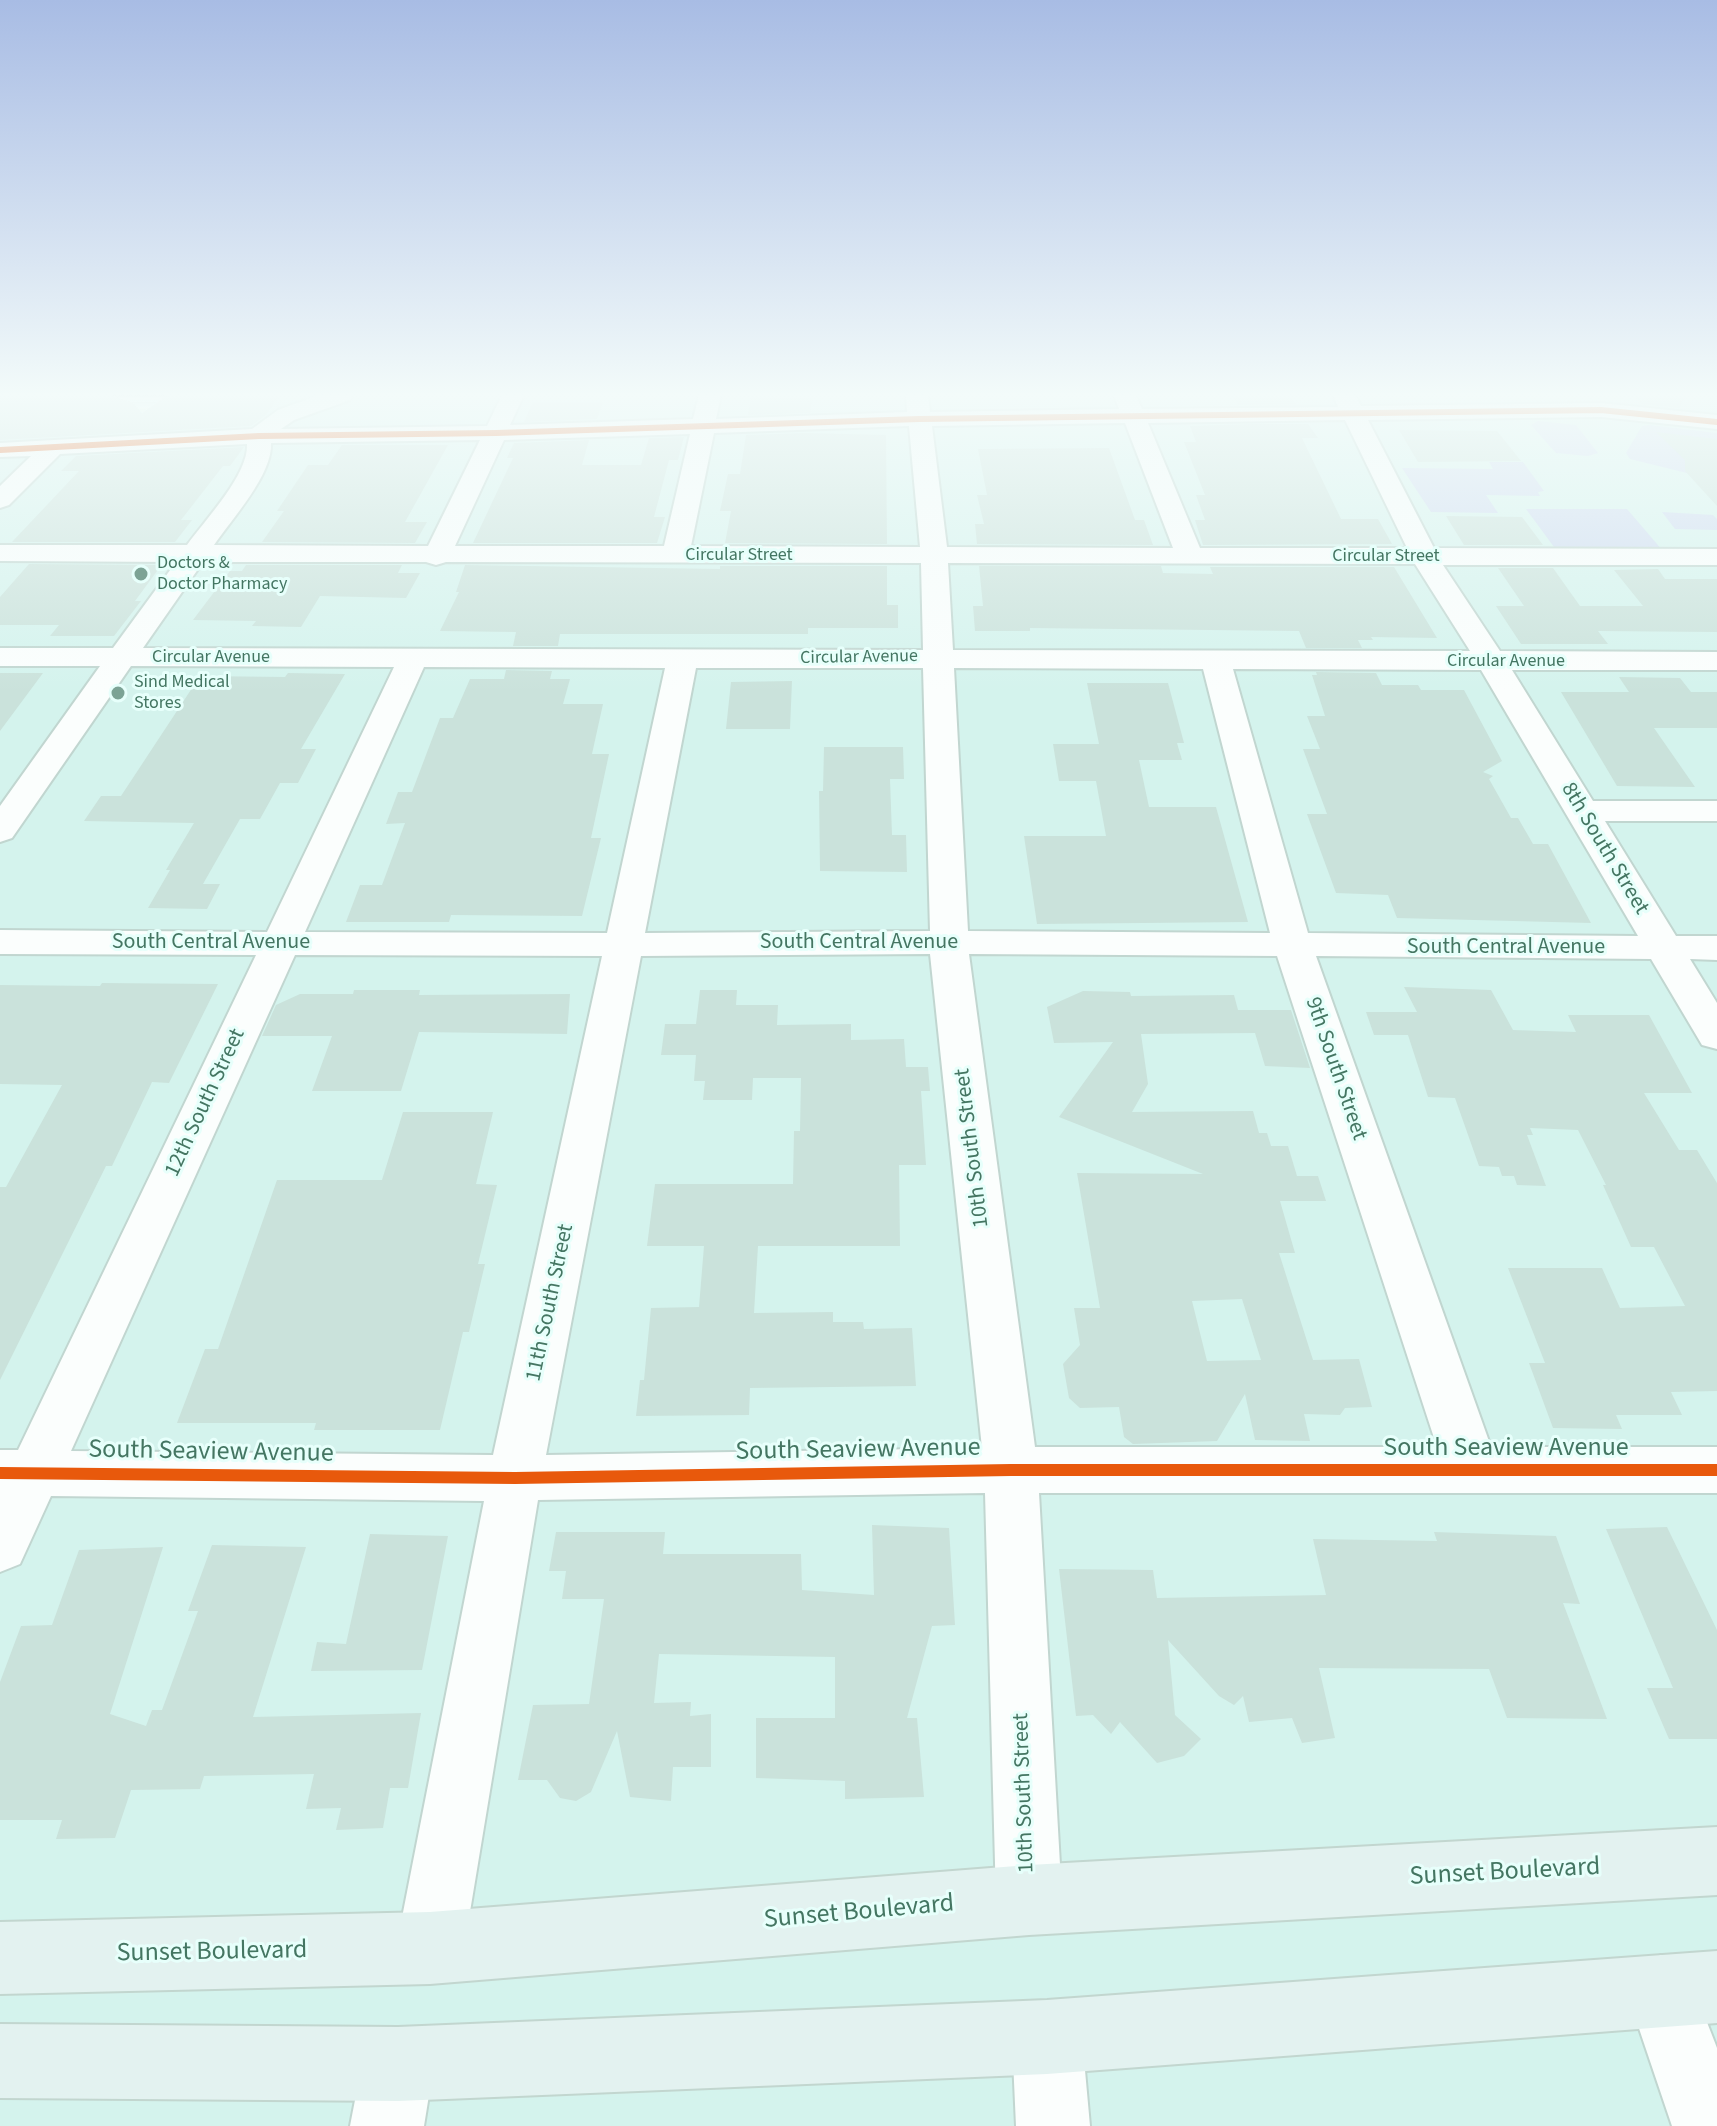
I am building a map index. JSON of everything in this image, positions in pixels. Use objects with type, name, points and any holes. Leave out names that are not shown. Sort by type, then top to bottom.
[{"type":"main road","name":"Sunset Boulevard","points":[[0,1958],[430,1948],[1029,1900],[1717,1861]]},
{"type":"main road","points":[[0,2061],[393,2095],[1047,2037],[1689,1989]]},
{"type":"street","points":[[0,831],[237,494]]},
{"type":"street","points":[[436,557],[466,494]]},
{"type":"street","points":[[675,556],[688,494]]},
{"type":"street","name":"10th South Street","points":[[927,494],[934,555],[950,953],[1011,1470],[1029,1900]]},
{"type":"street","points":[[1165,494],[1190,556]]},
{"type":"street","points":[[1394,494],[1425,558]]},
{"type":"street","name":"Circular Street","points":[[0,553],[436,557],[1717,557]]},
{"type":"street","name":"8th South Street","points":[[1425,558],[1492,662],[1717,1036]]},
{"type":"street","name":"Circular Avenue","points":[[0,657],[1717,661]]},
{"type":"street","name":"12th South Street","points":[[0,1547],[16,1473],[275,955],[413,659]]},
{"type":"street","name":"11th South Street","points":[[430,1948],[515,1478],[682,660]]},
{"type":"street","name":"9th South Street","points":[[1216,661],[1296,955],[1472,1471]]},
{"type":"street","points":[[1581,811],[1717,811]]},
{"type":"street","name":"South Central Avenue","points":[[0,942],[275,955]]},
{"type":"street","points":[[0,965],[275,955],[950,953],[1670,958],[1717,948]]},
{"type":"street","points":[[1670,958],[1717,969]]},
{"type":"street","name":"South Seaview Avenue","points":[[16,1473],[515,1478],[1011,1470],[1717,1470]]},
{"type":"street","points":[[1689,1989],[1709,2126]]},
{"type":"street","points":[[1047,2037],[1053,2126]]},
{"type":"shaded area","points":[[0,494],[1717,494],[1717,2126],[0,2126]]},
{"type":"shaded area","points":[[1419,494],[1539,494],[1540,496],[1486,495],[1498,513],[1431,512]]},
{"type":"shaded area","points":[[1526,509],[1627,509],[1663,551],[1557,551]]},
{"type":"shaded area","points":[[1662,512],[1713,515],[1717,519],[1717,530],[1675,529]]},
{"type":"building","points":[[57,494],[201,494],[181,520],[192,520],[175,542],[12,542]]},
{"type":"building","points":[[288,494],[421,494],[405,522],[427,522],[415,543],[262,542],[284,511],[277,511]]},
{"type":"building","points":[[496,494],[660,494],[654,517],[665,517],[657,543],[473,543]]},
{"type":"building","points":[[724,494],[887,494],[887,544],[725,543],[731,511],[720,511]]},
{"type":"building","points":[[1126,494],[1135,520],[1144,520],[1153,545],[977,544],[975,524],[984,524],[977,495]]},
{"type":"building","points":[[1329,494],[1341,519],[1378,519],[1392,544],[1203,545],[1195,520],[1205,520],[1196,495]]},
{"type":"building","points":[[1706,494],[1717,494],[1717,506]]},
{"type":"building","points":[[1446,516],[1522,517],[1543,545],[1464,545]]},
{"type":"building","points":[[29,564],[160,567],[135,601],[141,601],[114,636],[50,636],[59,625],[0,625],[0,597]]},
{"type":"building","points":[[246,565],[402,565],[398,573],[420,573],[406,598],[320,596],[301,627],[252,626],[256,621],[193,620],[230,571],[242,571]]},
{"type":"building","points":[[465,565],[720,569],[720,566],[887,566],[887,605],[898,605],[898,628],[808,628],[808,634],[560,634],[558,646],[513,646],[516,632],[440,631],[459,592],[456,592]]},
{"type":"building","points":[[979,566],[1161,566],[1163,573],[1213,574],[1210,567],[1394,567],[1437,638],[1371,637],[1373,640],[1358,640],[1362,648],[1306,648],[1299,631],[1030,628],[1030,631],[975,631],[973,606],[983,606]]},
{"type":"building","points":[[1498,568],[1553,568],[1580,606],[1643,606],[1614,570],[1658,569],[1665,579],[1717,579],[1717,632],[1598,631],[1608,644],[1521,644],[1496,606],[1524,606]]},
{"type":"building","points":[[506,670],[552,671],[550,679],[570,679],[563,704],[603,704],[592,754],[609,754],[591,838],[601,838],[582,916],[451,915],[449,922],[346,922],[360,885],[382,885],[405,823],[386,824],[398,792],[412,792],[440,718],[453,718],[470,679],[504,679]]},
{"type":"building","points":[[1316,672],[1376,673],[1382,685],[1418,685],[1421,690],[1464,690],[1502,761],[1483,772],[1493,776],[1489,779],[1511,818],[1518,818],[1533,844],[1548,844],[1591,923],[1397,918],[1388,895],[1336,893],[1307,814],[1327,814],[1303,749],[1320,749],[1307,716],[1325,716],[1312,675],[1317,675]]},
{"type":"building","points":[[0,673],[43,673],[0,731]]},
{"type":"building","points":[[288,673],[345,674],[301,749],[316,749],[298,783],[280,783],[260,819],[240,819],[203,884],[220,884],[207,909],[148,908],[194,823],[84,821],[101,796],[121,796],[200,676],[285,677]]},
{"type":"building","points":[[1619,677],[1680,678],[1691,692],[1717,692],[1717,728],[1654,728],[1695,787],[1617,786],[1561,692],[1629,692]]},
{"type":"building","points":[[792,681],[790,729],[726,729],[731,682]]},
{"type":"building","points":[[1087,683],[1168,683],[1184,743],[1177,743],[1182,760],[1139,760],[1149,807],[1216,807],[1248,922],[1037,924],[1024,836],[1106,836],[1096,781],[1059,781],[1053,744],[1099,744]]},
{"type":"building","points":[[824,747],[903,747],[904,779],[890,779],[892,835],[906,835],[907,872],[820,871],[819,791],[823,791]]},
{"type":"building","points":[[102,983],[218,984],[169,1083],[152,1082],[112,1166],[106,1166],[0,1380],[0,1187],[6,1187],[62,1085],[0,1084],[0,985],[100,986]]},
{"type":"building","points":[[1404,987],[1491,990],[1513,1030],[1576,1032],[1568,1015],[1649,1015],[1692,1093],[1644,1093],[1679,1150],[1697,1150],[1717,1183],[1717,1391],[1671,1392],[1682,1415],[1616,1415],[1622,1429],[1553,1428],[1529,1363],[1545,1363],[1508,1268],[1602,1268],[1620,1308],[1685,1306],[1654,1247],[1631,1247],[1603,1185],[1606,1185],[1578,1130],[1530,1128],[1533,1135],[1527,1135],[1546,1186],[1517,1185],[1514,1176],[1502,1176],[1499,1167],[1479,1166],[1455,1098],[1428,1097],[1408,1035],[1374,1035],[1366,1012],[1417,1012]]},
{"type":"building","points":[[354,990],[420,990],[419,995],[570,994],[567,1034],[419,1032],[401,1091],[312,1091],[332,1036],[262,1036],[276,1005],[300,994],[353,994]]},
{"type":"building","points":[[700,990],[737,990],[736,1005],[778,1005],[777,1025],[851,1024],[851,1040],[904,1039],[906,1067],[928,1067],[930,1091],[921,1091],[926,1165],[899,1165],[900,1246],[758,1246],[754,1313],[833,1312],[833,1322],[863,1322],[864,1329],[912,1328],[916,1386],[750,1388],[749,1415],[636,1416],[640,1380],[644,1380],[651,1308],[699,1307],[704,1246],[647,1246],[655,1184],[793,1184],[794,1131],[800,1131],[801,1078],[753,1078],[752,1100],[703,1100],[705,1081],[694,1081],[696,1055],[661,1055],[665,1024],[696,1024]]},
{"type":"building","points":[[1083,991],[1130,992],[1131,996],[1234,995],[1238,1010],[1291,1010],[1310,1068],[1265,1066],[1255,1033],[1141,1034],[1148,1084],[1132,1112],[1253,1111],[1259,1133],[1267,1133],[1271,1146],[1288,1146],[1297,1176],[1318,1176],[1326,1201],[1280,1201],[1295,1253],[1279,1253],[1313,1360],[1359,1359],[1372,1407],[1345,1408],[1340,1415],[1304,1414],[1310,1441],[1255,1440],[1245,1394],[1217,1441],[1133,1444],[1124,1437],[1119,1407],[1080,1408],[1069,1398],[1063,1364],[1080,1345],[1074,1308],[1100,1308],[1077,1173],[1203,1174],[1059,1117],[1113,1042],[1054,1043],[1047,1007]],"holes":[[[1242,1299],[1261,1360],[1207,1361],[1192,1301]]]},
{"type":"building","points":[[403,1112],[493,1112],[476,1184],[497,1185],[478,1264],[485,1264],[469,1332],[463,1332],[440,1430],[314,1430],[316,1423],[177,1423],[205,1349],[218,1349],[277,1180],[382,1180]]},
{"type":"building","points":[[872,1525],[949,1528],[955,1625],[932,1626],[907,1718],[917,1718],[924,1797],[845,1799],[845,1781],[756,1778],[756,1718],[835,1718],[835,1657],[659,1654],[654,1703],[691,1702],[690,1716],[711,1714],[711,1767],[673,1767],[671,1801],[630,1797],[617,1731],[591,1792],[576,1801],[560,1798],[547,1780],[518,1780],[533,1705],[589,1704],[604,1599],[562,1599],[566,1571],[549,1571],[556,1532],[665,1532],[663,1554],[801,1554],[802,1590],[874,1595]]},
{"type":"building","points":[[1667,1527],[1717,1630],[1717,1739],[1669,1739],[1647,1688],[1673,1688],[1606,1529]]},
{"type":"building","points":[[1434,1532],[1556,1536],[1580,1604],[1563,1603],[1607,1719],[1507,1718],[1489,1669],[1319,1668],[1335,1738],[1302,1743],[1292,1718],[1249,1722],[1243,1696],[1234,1705],[1219,1696],[1168,1640],[1175,1715],[1201,1739],[1184,1756],[1157,1763],[1120,1722],[1111,1734],[1093,1715],[1076,1716],[1059,1569],[1153,1570],[1157,1598],[1326,1595],[1313,1539],[1437,1541]]},
{"type":"building","points":[[370,1534],[448,1536],[422,1670],[311,1671],[317,1642],[346,1644]]},
{"type":"building","points":[[212,1545],[306,1547],[253,1717],[421,1713],[408,1788],[390,1788],[383,1828],[336,1830],[341,1808],[306,1809],[314,1774],[204,1776],[200,1789],[131,1790],[115,1838],[56,1839],[62,1820],[0,1820],[0,1682],[21,1626],[52,1625],[79,1550],[163,1547],[110,1714],[146,1726],[152,1710],[162,1710],[198,1611],[188,1611]]},
{"type":"cycle path","points":[[0,1473],[515,1478],[1011,1470],[1717,1470]]},
{"type":"place","name":"Doctors & Doctor Pharmacy","points":[[141,574]]},
{"type":"place","name":"Sind Medical Stores","points":[[118,693]]}]
